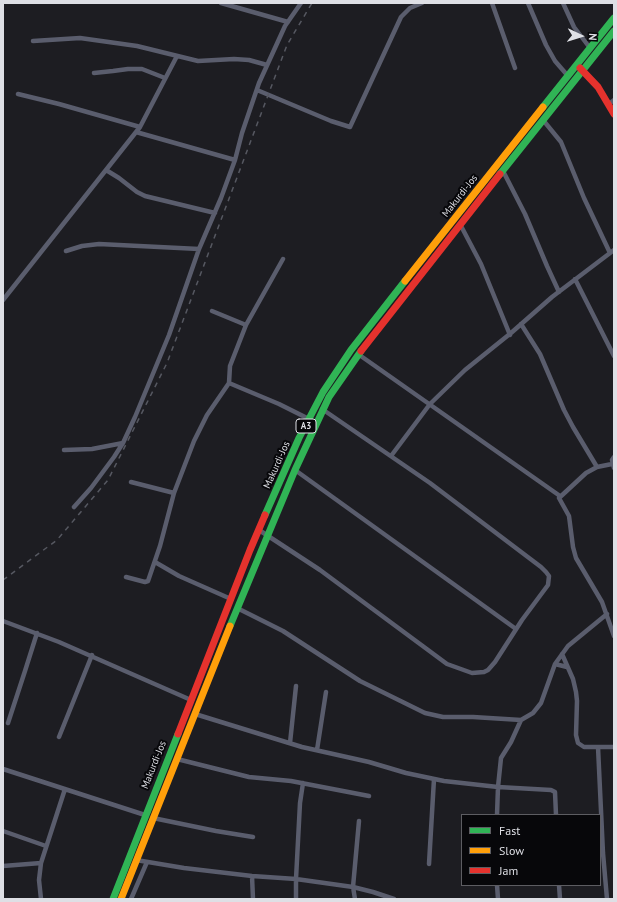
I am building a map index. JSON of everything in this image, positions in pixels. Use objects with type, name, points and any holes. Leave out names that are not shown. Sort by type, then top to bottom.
[{"type":"main road","name":"Makurdi-Jos","points":[[113,899],[230,599],[259,530],[309,419],[323,392],[351,350],[614,18]]},
{"type":"main road","name":"Makurdi-Jos","points":[[121,899],[237,608],[322,409],[358,354],[614,31]]},
{"type":"main road","points":[[577,65],[612,102],[614,114]]},
{"type":"street","points":[[221,3],[288,22]]},
{"type":"street","points":[[74,507],[91,488],[123,443],[146,392],[169,335],[199,249],[215,213],[235,160],[256,90],[288,22],[301,3]]},
{"type":"street","points":[[256,90],[331,121],[350,126],[401,17],[410,8],[419,3]]},
{"type":"street","points":[[492,3],[515,68]]},
{"type":"street","points":[[528,3],[546,45],[555,61],[568,76]]},
{"type":"street","points":[[563,3],[574,27],[590,48]]},
{"type":"street","points":[[33,40],[80,38],[137,46],[198,61],[234,59],[249,60],[267,65]]},
{"type":"street","points":[[3,300],[140,127],[177,56]]},
{"type":"street","points":[[94,73],[137,69],[166,78]]},
{"type":"street","points":[[18,94],[140,127]]},
{"type":"street","points":[[391,456],[430,404],[465,370],[510,335],[575,279],[612,251],[561,142],[543,120]]},
{"type":"street","points":[[136,132],[235,160]]},
{"type":"street","points":[[106,170],[145,196],[215,213]]},
{"type":"street","points":[[502,171],[525,214],[559,292]]},
{"type":"street","points":[[460,224],[481,264],[510,335]]},
{"type":"street","points":[[66,251],[82,246],[99,244],[199,249]]},
{"type":"street","points":[[126,577],[147,582],[155,562],[174,493],[194,441],[207,415],[229,384],[230,366],[246,325],[283,259]]},
{"type":"street","points":[[575,279],[614,356]]},
{"type":"street","points":[[212,311],[246,325]]},
{"type":"street","points":[[522,324],[540,354],[564,410],[597,466]]},
{"type":"street","points":[[358,354],[560,496],[560,501],[569,516],[576,558],[602,602],[614,636]]},
{"type":"street","points":[[229,384],[279,404],[309,419]]},
{"type":"street","points":[[259,530],[320,570],[447,664],[472,673],[481,673],[488,670],[495,662],[516,629],[548,585],[549,576],[546,572],[430,483],[322,409]]},
{"type":"street","points":[[64,450],[92,449],[123,443]]},
{"type":"street","points":[[560,496],[586,473],[597,466],[613,466],[612,460],[614,457]]},
{"type":"street","points":[[295,470],[516,629]]},
{"type":"street","points":[[131,482],[174,493]]},
{"type":"street","points":[[155,562],[179,576],[230,599]]},
{"type":"street","points":[[237,608],[283,631],[360,681],[425,713],[443,717],[521,720],[533,713],[541,703],[555,664],[568,646],[607,614]]},
{"type":"street","points":[[3,621],[92,656],[191,700]]},
{"type":"street","points":[[8,723],[36,633]]},
{"type":"street","points":[[562,654],[573,680],[577,701],[577,740],[580,746],[598,748],[614,747]]},
{"type":"street","points":[[59,737],[92,656]]},
{"type":"street","points":[[555,664],[567,667]]},
{"type":"street","points":[[290,743],[296,686]]},
{"type":"street","points":[[317,750],[326,692]]},
{"type":"street","points":[[195,714],[290,743],[369,762],[406,773],[434,779],[498,787],[554,791],[556,814]]},
{"type":"street","points":[[497,814],[498,787],[502,758],[521,720]]},
{"type":"street","points":[[598,748],[603,853],[607,899]]},
{"type":"street","points":[[176,759],[249,777],[303,783],[369,796]]},
{"type":"street","points":[[3,769],[145,815]]},
{"type":"street","points":[[429,864],[434,779]]},
{"type":"street","points":[[296,899],[300,803],[303,783]]},
{"type":"street","points":[[41,899],[39,880],[41,863],[65,790]]},
{"type":"street","points":[[153,818],[254,837]]},
{"type":"street","points":[[355,899],[353,887],[359,821]]},
{"type":"street","points":[[3,831],[46,846]]},
{"type":"street","points":[[136,860],[252,876],[296,879],[353,887],[394,899]]},
{"type":"street","points":[[131,899],[146,862]]},
{"type":"street","points":[[3,866],[41,863]]},
{"type":"street","points":[[252,876],[254,899]]},
{"type":"street","points":[[497,886],[498,899]]},
{"type":"street","points":[[559,886],[560,899]]},
{"type":"railway","points":[[3,580],[57,540],[108,480],[167,363],[287,45],[312,3]]},
{"type":"traffic: fast","points":[[543,107],[614,18]]},
{"type":"traffic: fast","points":[[500,174],[614,31]]},
{"type":"traffic: fast","points":[[265,515],[299,438],[323,392],[351,350],[405,281]]},
{"type":"traffic: fast","points":[[230,626],[295,470],[329,397],[361,351]]},
{"type":"traffic: fast","points":[[113,899],[178,734]]},
{"type":"traffic: slow","points":[[405,281],[543,107]]},
{"type":"traffic: slow","points":[[121,899],[230,626]]},
{"type":"traffic: jam","points":[[580,68],[598,87],[614,114]]},
{"type":"traffic: jam","points":[[361,351],[500,174]]},
{"type":"traffic: jam","points":[[178,734],[265,515]]}]
